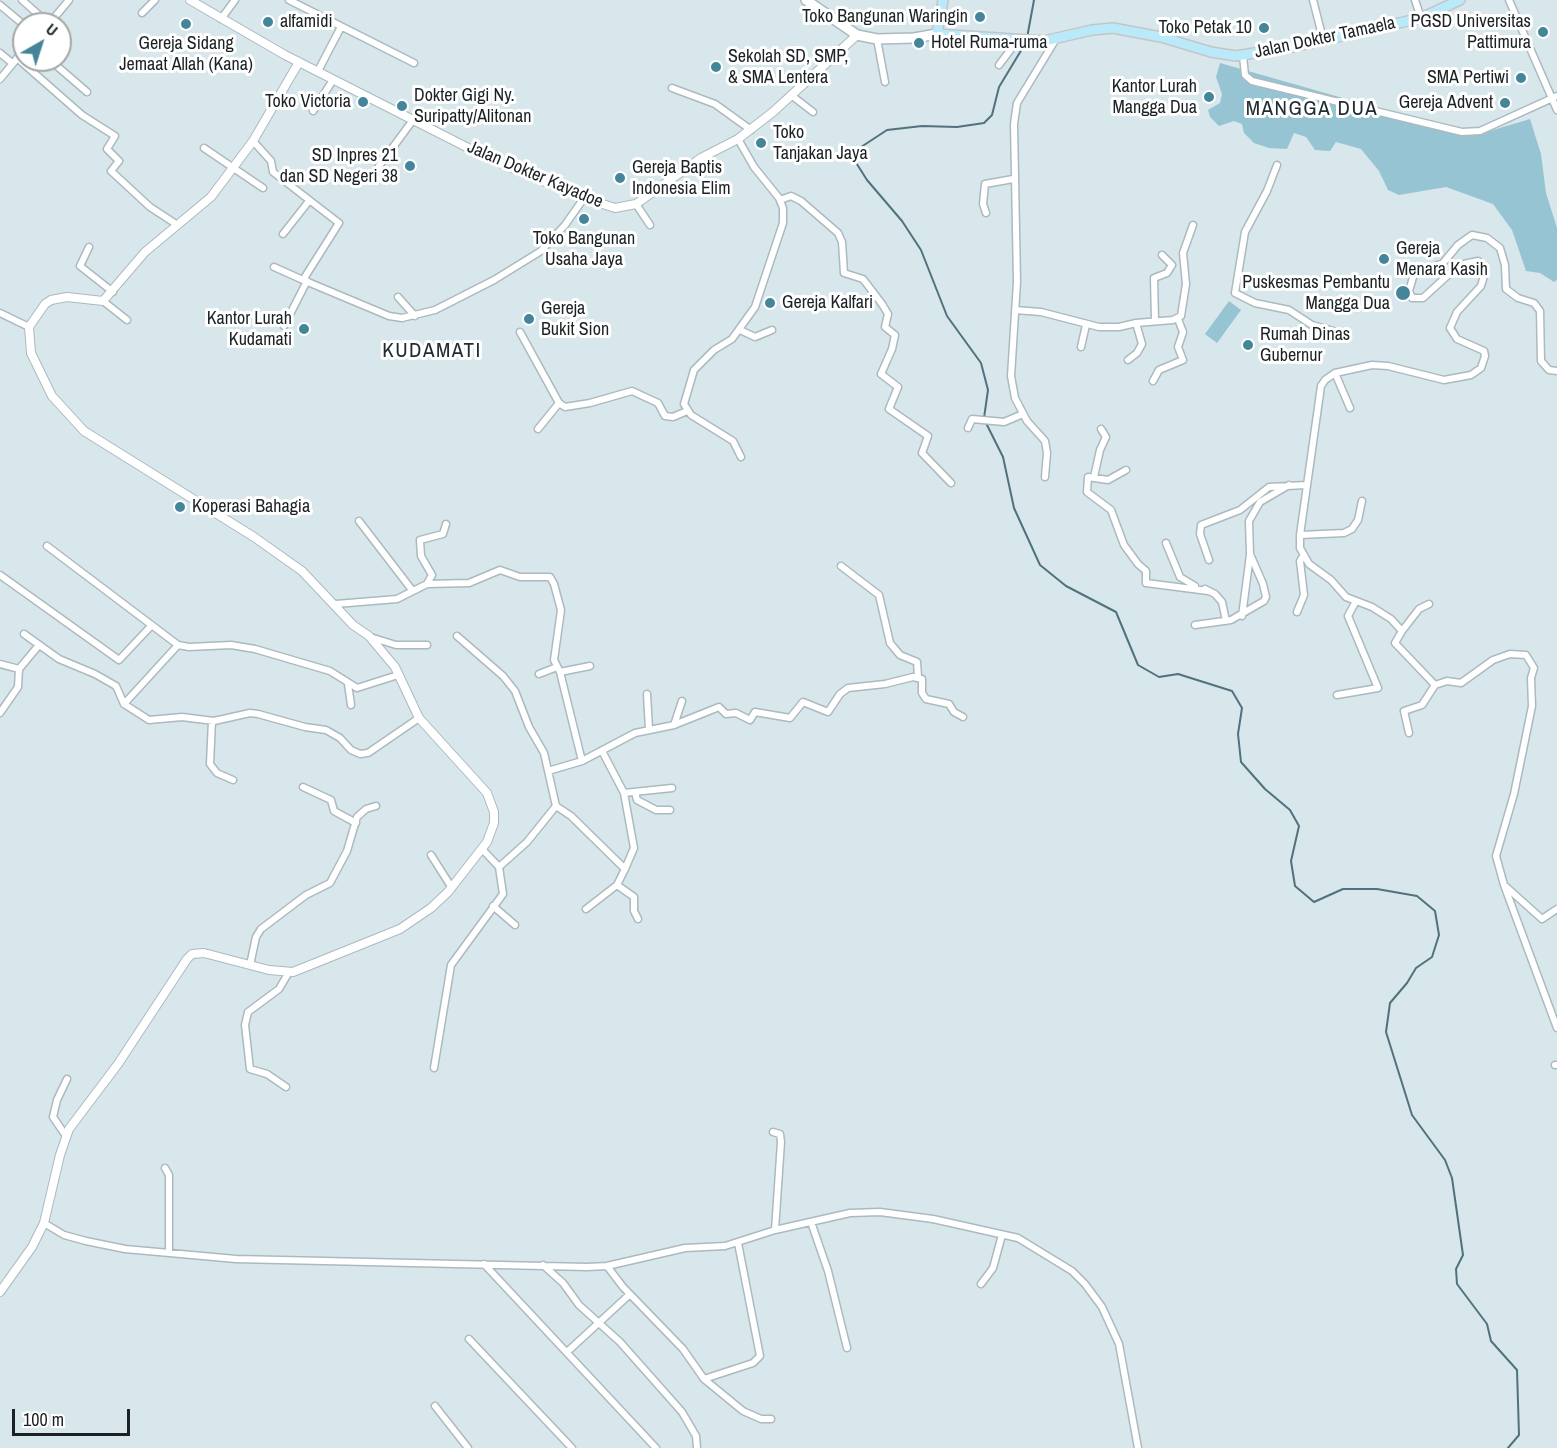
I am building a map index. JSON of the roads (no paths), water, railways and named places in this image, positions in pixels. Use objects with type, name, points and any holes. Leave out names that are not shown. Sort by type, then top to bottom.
[{"type":"main road","points":[[806,0],[857,35],[877,39],[914,38],[938,33],[943,0]]},
{"type":"main road","name":"Jalan Dokter Tamaela","points":[[938,33],[1044,40],[1113,28],[1172,39],[1211,52],[1243,56],[1421,18],[1460,0]]},
{"type":"street","points":[[22,0],[36,12]]},
{"type":"street","points":[[59,12],[69,0]]},
{"type":"street","points":[[142,13],[155,0]]},
{"type":"street","name":"Jalan Dokter Kayadoe","points":[[190,0],[299,62],[492,160],[584,198],[615,208],[636,204]]},
{"type":"street","points":[[221,19],[235,0]]},
{"type":"street","points":[[289,0],[414,63]]},
{"type":"street","points":[[1313,0],[1323,39]]},
{"type":"street","points":[[1415,0],[1421,18]]},
{"type":"street","points":[[1509,0],[1554,97],[1557,110]]},
{"type":"street","points":[[0,5],[12,15]]},
{"type":"street","points":[[318,70],[341,27]]},
{"type":"street","points":[[650,225],[636,204],[701,158],[751,130],[857,35]]},
{"type":"street","points":[[877,39],[885,82]]},
{"type":"street","points":[[999,65],[1011,49],[1013,39]]},
{"type":"street","points":[[1045,477],[1047,453],[1045,441],[1023,414],[1015,398],[1011,376],[1017,262],[1013,178],[1017,103],[1056,39]]},
{"type":"street","points":[[1243,56],[1245,75],[1252,81],[1462,132],[1486,129],[1554,97]]},
{"type":"street","points":[[103,301],[145,252],[211,197],[253,141],[299,62]]},
{"type":"street","points":[[0,79],[12,65]]},
{"type":"street","points":[[29,72],[82,115],[115,136],[108,149],[119,161],[111,171],[150,207],[176,224]]},
{"type":"street","points":[[64,72],[87,92]]},
{"type":"street","points":[[313,111],[333,80]]},
{"type":"street","points":[[672,88],[715,104],[751,130]]},
{"type":"street","points":[[791,95],[813,112]]},
{"type":"street","points":[[371,177],[413,120]]},
{"type":"street","points":[[738,139],[754,167],[780,200],[783,223],[762,292],[740,330],[732,339],[714,350],[694,370],[684,404],[687,411],[733,441],[741,457]]},
{"type":"street","points":[[253,141],[271,161],[273,171],[339,223],[305,280],[284,326]]},
{"type":"street","points":[[204,148],[262,188]]},
{"type":"street","points":[[1277,165],[1268,191],[1245,232],[1235,293],[1255,303],[1289,310],[1312,325],[1340,333]]},
{"type":"street","points":[[986,213],[983,204],[985,184],[1013,178]]},
{"type":"street","points":[[780,200],[791,196],[801,201],[838,233],[842,242],[844,273],[862,279],[882,304],[888,314],[885,327],[895,335],[892,349],[881,374],[898,387],[889,409],[928,436],[921,453],[951,483]]},
{"type":"street","points":[[274,267],[382,314],[402,318],[415,316],[468,294],[541,251],[565,225],[584,198]]},
{"type":"street","points":[[283,234],[309,201]]},
{"type":"street","points":[[1178,319],[1181,316],[1186,284],[1184,253],[1193,225]]},
{"type":"street","points":[[1402,631],[1391,619],[1372,607],[1346,597],[1331,580],[1314,569],[1300,548],[1305,485],[1321,386],[1335,373],[1363,366],[1388,366],[1444,380],[1471,375],[1481,368],[1485,356],[1484,351],[1457,339],[1450,328],[1457,312],[1481,286],[1485,272],[1478,261],[1459,265],[1423,298],[1412,298],[1409,291],[1414,274],[1443,263],[1458,245],[1472,235],[1487,238],[1500,248],[1505,266],[1506,290],[1518,298],[1534,303],[1540,311],[1541,362],[1550,370],[1557,371]]},
{"type":"street","points":[[89,247],[80,266],[113,292]]},
{"type":"street","points":[[1155,320],[1154,278],[1167,273],[1171,267],[1162,255]]},
{"type":"street","points":[[0,1292],[32,1247],[44,1223],[66,1136],[192,954],[204,953],[289,972],[321,962],[400,928],[438,903],[452,888],[482,849],[494,823],[491,799],[474,776],[419,718],[385,652],[369,636],[353,625],[336,604],[302,571],[254,537],[84,431],[52,396],[39,375],[31,353],[28,327],[39,311],[51,300],[67,297],[103,301],[127,320]]},
{"type":"street","points":[[398,297],[415,316]]},
{"type":"street","points":[[1016,310],[1078,321],[1086,325],[1119,327],[1155,320],[1178,319]]},
{"type":"street","points":[[0,313],[28,327]]},
{"type":"street","points":[[1153,381],[1159,370],[1183,360],[1178,347],[1183,332],[1178,319]]},
{"type":"street","points":[[1128,360],[1142,344],[1136,323]]},
{"type":"street","points":[[1081,347],[1086,325]]},
{"type":"street","points":[[740,330],[755,337],[772,330]]},
{"type":"street","points":[[520,332],[559,403],[568,408],[632,391],[658,403],[665,416],[673,417],[687,411]]},
{"type":"street","points":[[1335,373],[1350,408]]},
{"type":"street","points":[[538,429],[559,403]]},
{"type":"street","points":[[969,428],[972,419],[993,419],[1004,422],[1023,414]]},
{"type":"street","points":[[1094,477],[1100,450],[1106,437],[1101,429]]},
{"type":"street","points":[[1126,470],[1112,479],[1094,477],[1087,479],[1087,492],[1111,510],[1124,545],[1146,571],[1146,583],[1208,591]]},
{"type":"street","points":[[1242,616],[1250,554],[1249,524],[1254,510],[1264,499],[1289,485]]},
{"type":"street","points":[[1209,560],[1199,530],[1201,525],[1240,510],[1265,489],[1305,485]]},
{"type":"street","points":[[1300,535],[1344,533],[1352,530],[1358,520],[1362,501]]},
{"type":"street","points":[[359,521],[412,591]]},
{"type":"street","points":[[427,584],[432,575],[421,556],[420,540],[443,534],[446,524]]},
{"type":"street","points":[[1166,543],[1180,578],[1215,594],[1222,602],[1226,621]]},
{"type":"street","points":[[47,546],[178,645],[244,646],[330,671],[348,684],[362,688],[398,675]]},
{"type":"street","points":[[1195,625],[1226,621],[1242,616],[1262,604],[1266,597],[1250,554]]},
{"type":"street","points":[[1297,612],[1304,595],[1300,561],[1304,555]]},
{"type":"street","points":[[841,566],[879,596],[890,643],[900,655],[917,662],[918,677],[922,679],[922,693],[926,699],[945,702],[963,717]]},
{"type":"street","points":[[336,604],[397,599],[427,584],[469,583],[500,570],[520,577],[550,577],[561,610],[554,650],[582,760]]},
{"type":"street","points":[[0,574],[119,660],[151,626]]},
{"type":"street","points":[[1337,695],[1378,688],[1348,616],[1356,601]]},
{"type":"street","points":[[1429,604],[1419,609],[1395,643],[1435,685]]},
{"type":"street","points":[[24,633],[65,662],[110,681],[116,686],[124,704],[149,720],[182,717],[212,721],[250,713],[305,728],[322,729],[330,732],[349,749],[360,754],[368,753],[419,718]]},
{"type":"street","points":[[369,636],[396,645],[427,645]]},
{"type":"street","points":[[457,636],[502,676],[515,691],[529,727],[544,753],[556,806],[571,816],[625,869]]},
{"type":"street","points":[[0,713],[18,687],[19,669],[39,645]]},
{"type":"street","points":[[124,704],[178,645]]},
{"type":"street","points":[[1409,734],[1404,711],[1422,705],[1435,685],[1447,681],[1461,683],[1493,660],[1510,654],[1526,655],[1534,668],[1531,678],[1532,706],[1519,772],[1496,856],[1504,885],[1557,1028]]},
{"type":"street","points":[[0,664],[19,669]]},
{"type":"street","points":[[539,674],[590,666]]},
{"type":"street","points":[[548,771],[582,760],[635,733],[674,724],[720,707],[726,714],[736,714],[750,720],[758,712],[790,718],[806,702],[828,712],[840,694],[848,688],[918,677]]},
{"type":"street","points":[[348,684],[351,705]]},
{"type":"street","points":[[647,694],[649,729]]},
{"type":"street","points":[[674,724],[682,700]]},
{"type":"street","points":[[212,721],[210,764],[217,773],[233,780]]},
{"type":"street","points":[[586,909],[617,885],[634,848],[624,793],[602,750]]},
{"type":"street","points":[[303,787],[331,800],[333,811],[356,823]]},
{"type":"street","points":[[624,793],[672,788]]},
{"type":"street","points":[[635,792],[638,800],[656,810],[670,810]]},
{"type":"street","points":[[250,965],[256,937],[261,929],[306,895],[327,886],[347,851],[359,813],[376,806]]},
{"type":"street","points":[[499,867],[527,842],[556,806]]},
{"type":"street","points":[[434,1068],[451,965],[503,894],[499,867],[482,849]]},
{"type":"street","points":[[431,855],[452,888]]},
{"type":"street","points":[[617,885],[634,897],[634,911],[638,919]]},
{"type":"street","points":[[1504,885],[1542,920],[1557,909]]},
{"type":"street","points":[[494,906],[515,925]]},
{"type":"street","points":[[286,1087],[267,1074],[250,1068],[245,1024],[248,1012],[279,989],[289,972]]},
{"type":"street","points":[[66,1136],[54,1117],[57,1100],[67,1079]]},
{"type":"street","points":[[773,1132],[779,1133],[781,1142],[775,1230]]},
{"type":"street","points":[[165,1168],[169,1184],[169,1253]]},
{"type":"street","points":[[44,1223],[64,1235],[86,1241],[169,1253],[236,1259],[607,1266],[685,1248],[738,1243],[775,1230],[850,1213],[880,1212],[1002,1234],[1027,1243],[1072,1271],[1102,1307],[1119,1344],[1138,1448]]},
{"type":"street","points":[[811,1222],[828,1271],[847,1348]]},
{"type":"street","points":[[981,1284],[993,1268],[1002,1234]]},
{"type":"street","points":[[704,1379],[753,1363],[760,1356],[738,1243]]},
{"type":"street","points":[[484,1264],[656,1448]]},
{"type":"street","points":[[543,1264],[620,1342],[682,1412],[696,1436],[697,1448]]},
{"type":"street","points":[[607,1266],[629,1294],[683,1349],[704,1379],[743,1411],[761,1419],[771,1419]]},
{"type":"street","points":[[567,1352],[629,1294]]},
{"type":"street","points":[[470,1339],[572,1448]]},
{"type":"street","points":[[435,1406],[468,1448]]},
{"type":"waterway","points":[[1027,38],[1034,0]]},
{"type":"waterway","points":[[984,418],[988,390],[981,363],[947,316],[921,250],[902,221],[867,180],[855,161],[855,151],[887,130],[922,126],[957,127],[984,123],[992,115],[999,87],[1025,44]]},
{"type":"waterway","points":[[986,423],[1003,457],[1014,508],[1040,565],[1066,586],[1116,612],[1138,665],[1159,677],[1178,674],[1232,691],[1242,708],[1238,734],[1241,762],[1265,789],[1290,810],[1299,826],[1291,861],[1295,886],[1314,902],[1343,889],[1377,889],[1417,896],[1435,911],[1439,935],[1432,957],[1416,968],[1390,1003],[1386,1032],[1412,1115],[1445,1160],[1452,1178],[1463,1255],[1456,1269],[1457,1284],[1487,1324],[1491,1341],[1517,1370],[1519,1435],[1508,1448]]},
{"type":"place","name":"Toko Bangunan Waringin","points":[[980,17]]},
{"type":"place","name":"alfamidi","points":[[268,22]]},
{"type":"place","name":"Gereja Sidang Jemaat Allah (Kana)","points":[[186,24]]},
{"type":"place","name":"Toko Petak 10","points":[[1264,28]]},
{"type":"place","name":"PGSD Universitas Pattimura","points":[[1543,32]]},
{"type":"place","name":"Hotel Ruma-ruma","points":[[919,43]]},
{"type":"place","name":"Sekolah SD, SMP, & SMA Lentera","points":[[716,67]]},
{"type":"place","name":"SMA Pertiwi","points":[[1521,78]]},
{"type":"place","name":"Kantor Lurah Mangga Dua","points":[[1209,97]]},
{"type":"place","name":"Toko Victoria","points":[[363,102]]},
{"type":"place","name":"Gereja Advent","points":[[1505,103]]},
{"type":"place","name":"Dokter Gigi Ny. Suripatty/Alitonan","points":[[402,106]]},
{"type":"place","name":"Toko Tanjakan Jaya","points":[[761,143]]},
{"type":"place","name":"SD Inpres 21 dan SD Negeri 38","points":[[410,166]]},
{"type":"place","name":"Gereja Baptis Indonesia Elim","points":[[620,178]]},
{"type":"place","name":"Toko Bangunan Usaha Jaya","points":[[584,219]]},
{"type":"place","name":"Gereja Menara Kasih","points":[[1384,259]]},
{"type":"place","name":"Puskesmas Pembantu Mangga Dua","points":[[1403,293]]},
{"type":"place","name":"Gereja Kalfari","points":[[770,303]]},
{"type":"place","name":"Gereja Bukit Sion","points":[[529,319]]},
{"type":"place","name":"Kantor Lurah Kudamati","points":[[304,329]]},
{"type":"place","name":"Rumah Dinas Gubernur","points":[[1248,345]]},
{"type":"place","name":"Koperasi Bahagia","points":[[180,507]]},
{"type":"district","name":"MANGGA DUA","points":[[1312,109]]},
{"type":"district","name":"KUDAMATI","points":[[432,351]]}]
